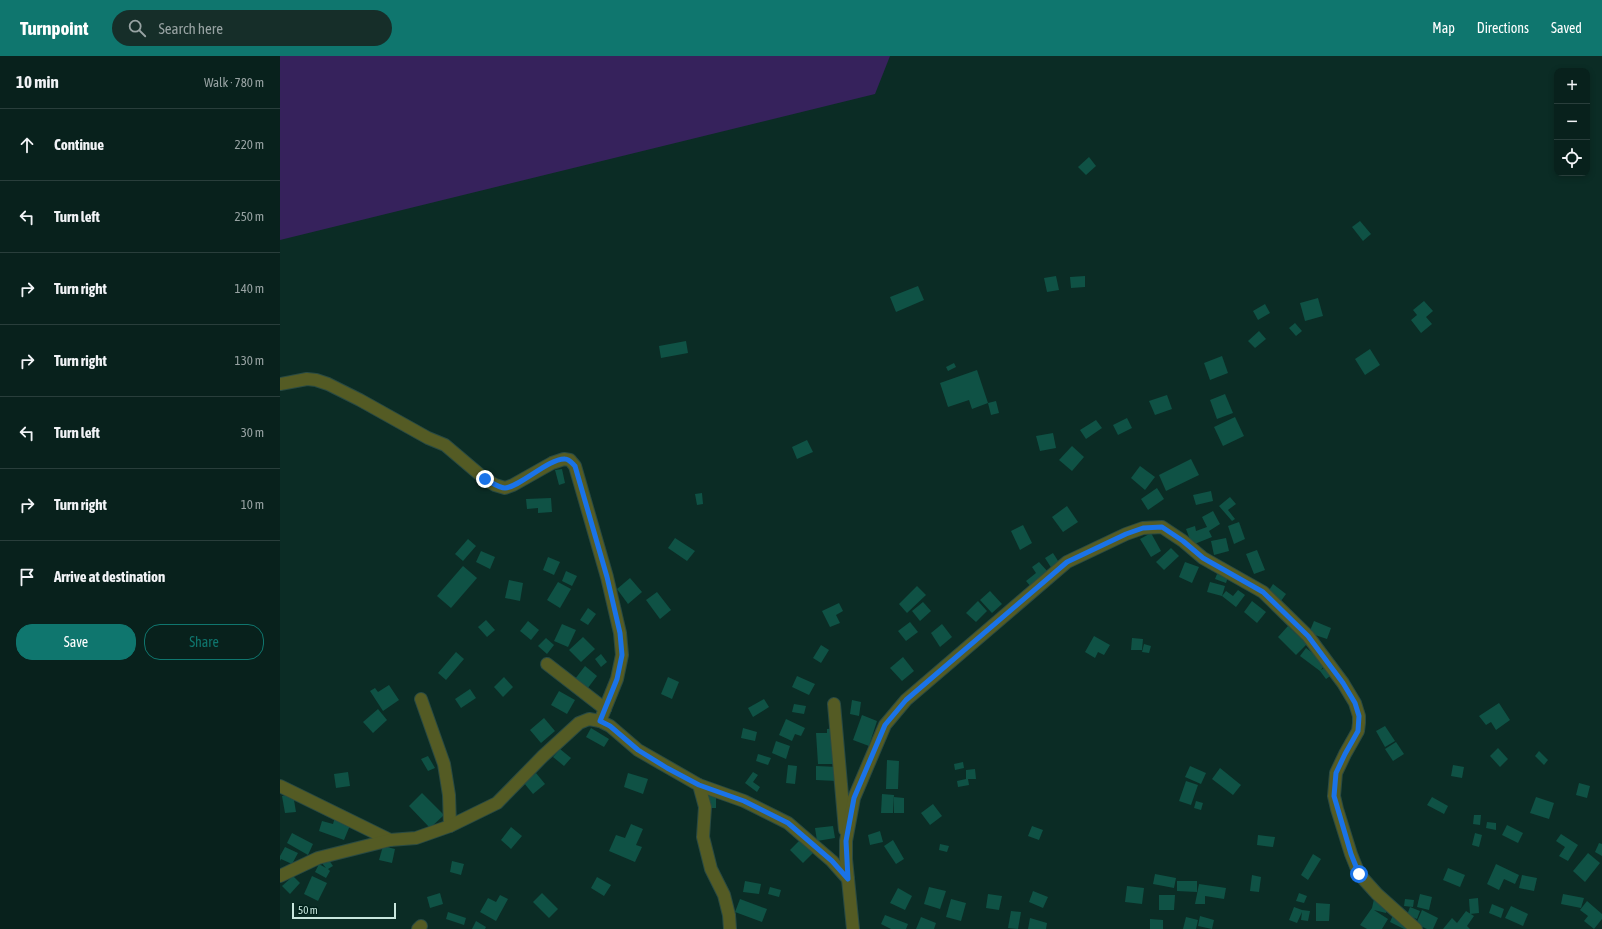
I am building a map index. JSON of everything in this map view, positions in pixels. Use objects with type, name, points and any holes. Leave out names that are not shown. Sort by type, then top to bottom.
[{"type":"street","points":[[280,384],[307,379],[328,384],[428,438],[446,445],[485,479],[495,485],[505,488],[552,463],[564,458],[570,460],[575,466],[578,474],[607,577],[620,633],[622,655],[617,679],[600,721]]},
{"type":"street","points":[[846,841],[854,798],[867,765],[885,725],[906,700],[1067,562],[1126,534],[1143,528],[1162,527],[1183,541],[1203,558],[1263,592],[1308,636],[1343,683],[1355,703],[1359,716],[1359,723],[1358,731],[1336,773],[1334,796],[1337,809],[1359,874],[1377,894],[1416,929]]},
{"type":"street","points":[[547,664],[605,709]]},
{"type":"street","points":[[421,700],[444,764],[449,795],[450,826]]},
{"type":"street","points":[[834,704],[853,929]]},
{"type":"street","points":[[280,876],[318,858],[390,840],[416,838],[450,826],[497,803],[543,756],[579,723],[589,719],[600,721],[610,726],[638,750],[699,785],[744,801],[788,823],[832,861],[848,879]]},
{"type":"street","points":[[699,785],[705,808],[703,837],[711,870],[724,895],[729,915],[730,929]]},
{"type":"street","points":[[280,786],[390,840]]},
{"type":"shaded area","points":[[280,56],[890,56],[875,94],[280,240]]},
{"type":"building","points":[[1089,157],[1096,166],[1086,175],[1078,167]]},
{"type":"building","points":[[1360,221],[1371,234],[1363,241],[1352,227]]},
{"type":"building","points":[[1056,276],[1059,290],[1047,292],[1044,278]]},
{"type":"building","points":[[1085,276],[1085,287],[1071,288],[1070,277]]},
{"type":"building","points":[[918,286],[924,300],[896,312],[890,297]]},
{"type":"building","points":[[1318,298],[1323,316],[1305,321],[1300,303]]},
{"type":"building","points":[[1424,301],[1433,311],[1426,317],[1432,324],[1421,333],[1411,320],[1417,315],[1413,310]]},
{"type":"building","points":[[1265,304],[1270,313],[1258,320],[1253,311]]},
{"type":"building","points":[[1295,323],[1302,331],[1296,336],[1289,328]]},
{"type":"building","points":[[1259,331],[1266,339],[1255,348],[1248,341]]},
{"type":"building","points":[[686,341],[688,353],[661,358],[659,346]]},
{"type":"building","points":[[1370,349],[1380,365],[1365,375],[1355,359]]},
{"type":"building","points":[[1222,356],[1228,373],[1210,380],[1204,363]]},
{"type":"building","points":[[954,363],[956,367],[948,371],[946,367]]},
{"type":"building","points":[[977,370],[988,403],[972,409],[969,400],[948,407],[940,383]]},
{"type":"building","points":[[1225,394],[1233,413],[1217,419],[1210,400]]},
{"type":"building","points":[[1167,395],[1172,409],[1155,415],[1149,401]]},
{"type":"building","points":[[996,401],[999,413],[991,415],[988,403]]},
{"type":"building","points":[[1235,417],[1244,436],[1223,446],[1214,427]]},
{"type":"building","points":[[1127,418],[1132,428],[1118,435],[1113,425]]},
{"type":"building","points":[[1096,420],[1102,428],[1086,439],[1080,430]]},
{"type":"building","points":[[1053,433],[1056,448],[1040,451],[1036,436]]},
{"type":"building","points":[[807,440],[813,452],[797,459],[792,447]]},
{"type":"building","points":[[1072,446],[1084,457],[1072,471],[1059,460]]},
{"type":"building","points":[[1191,459],[1199,475],[1166,491],[1159,475]]},
{"type":"building","points":[[1140,466],[1155,477],[1145,490],[1131,478]]},
{"type":"building","points":[[562,469],[565,483],[559,485],[555,470]]},
{"type":"building","points":[[1157,488],[1164,499],[1148,510],[1141,499]]},
{"type":"building","points":[[1211,491],[1213,501],[1196,505],[1193,495]]},
{"type":"building","points":[[702,493],[703,504],[697,505],[695,494]]},
{"type":"building","points":[[1230,497],[1236,504],[1228,510],[1235,519],[1232,521],[1219,506]]},
{"type":"building","points":[[551,498],[552,512],[538,513],[538,508],[527,509],[526,499]]},
{"type":"building","points":[[1067,506],[1078,522],[1063,532],[1052,517]]},
{"type":"building","points":[[1213,511],[1220,524],[1209,531],[1212,537],[1192,545],[1186,529],[1195,526],[1196,531],[1207,527],[1202,517]]},
{"type":"building","points":[[1239,522],[1245,539],[1234,544],[1228,526]]},
{"type":"building","points":[[1023,525],[1032,543],[1020,550],[1011,531]]},
{"type":"building","points":[[1151,533],[1161,551],[1151,557],[1140,539]]},
{"type":"building","points":[[675,538],[695,551],[687,561],[668,548]]},
{"type":"building","points":[[1226,538],[1229,551],[1214,555],[1211,541]]},
{"type":"building","points":[[468,539],[476,546],[463,561],[455,554]]},
{"type":"building","points":[[1171,548],[1179,556],[1164,570],[1156,562]]},
{"type":"building","points":[[1257,550],[1265,570],[1254,574],[1246,554]]},
{"type":"building","points":[[481,551],[495,557],[490,569],[476,562]]},
{"type":"building","points":[[1053,553],[1060,564],[1052,569],[1045,558]]},
{"type":"building","points":[[548,557],[560,562],[554,575],[543,570]]},
{"type":"building","points":[[1039,562],[1049,573],[1032,588],[1026,581],[1036,573],[1032,567]]},
{"type":"building","points":[[1185,562],[1199,567],[1192,583],[1179,577]]},
{"type":"building","points":[[463,566],[477,578],[451,608],[437,596]]},
{"type":"building","points":[[566,571],[577,576],[572,586],[562,581]]},
{"type":"building","points":[[1217,574],[1228,577],[1226,583],[1215,579]]},
{"type":"building","points":[[630,578],[642,592],[628,604],[617,589]]},
{"type":"building","points":[[509,580],[523,583],[520,601],[505,598]]},
{"type":"building","points":[[558,582],[571,589],[560,608],[547,600]]},
{"type":"building","points":[[1210,582],[1225,586],[1222,596],[1207,592]]},
{"type":"building","points":[[1273,584],[1286,594],[1281,601],[1268,592]]},
{"type":"building","points":[[917,586],[926,595],[907,613],[899,604]]},
{"type":"building","points":[[1238,590],[1245,595],[1236,607],[1222,596],[1226,591],[1233,596]]},
{"type":"building","points":[[990,591],[1002,604],[992,613],[980,600]]},
{"type":"building","points":[[657,592],[671,610],[660,619],[646,600]]},
{"type":"building","points":[[978,601],[987,611],[976,622],[966,613]]},
{"type":"building","points":[[1252,601],[1266,612],[1257,623],[1244,612]]},
{"type":"building","points":[[923,602],[931,611],[920,621],[912,611]]},
{"type":"building","points":[[839,603],[843,611],[836,615],[840,623],[830,627],[822,611]]},
{"type":"building","points":[[588,608],[596,614],[588,625],[580,620]]},
{"type":"building","points":[[486,620],[495,630],[487,637],[478,627]]},
{"type":"building","points":[[528,621],[539,630],[531,640],[520,631]]},
{"type":"building","points":[[1314,621],[1331,628],[1327,639],[1309,633]]},
{"type":"building","points":[[910,622],[918,632],[906,641],[898,631]]},
{"type":"building","points":[[562,624],[576,630],[568,647],[554,641]]},
{"type":"building","points":[[942,624],[952,637],[940,647],[931,633]]},
{"type":"building","points":[[1288,626],[1307,644],[1296,655],[1278,637]]},
{"type":"building","points":[[1094,636],[1110,645],[1104,655],[1098,652],[1095,658],[1085,652]]},
{"type":"building","points":[[583,637],[595,649],[581,662],[569,650]]},
{"type":"building","points":[[546,638],[554,645],[547,654],[538,646]]},
{"type":"building","points":[[1132,638],[1143,639],[1142,650],[1131,650]]},
{"type":"building","points":[[1144,644],[1151,646],[1149,653],[1142,652]]},
{"type":"building","points":[[821,645],[829,650],[821,663],[813,658]]},
{"type":"building","points":[[1306,648],[1326,663],[1321,670],[1327,666],[1333,674],[1326,679],[1320,671],[1300,656]]},
{"type":"building","points":[[456,652],[464,659],[446,680],[438,673]]},
{"type":"building","points":[[601,654],[607,662],[601,667],[595,659]]},
{"type":"building","points":[[903,657],[914,671],[902,681],[890,668]]},
{"type":"building","points":[[585,666],[597,676],[587,689],[575,679]]},
{"type":"building","points":[[797,676],[815,684],[809,695],[792,687]]},
{"type":"building","points":[[504,677],[513,687],[503,697],[494,687]]},
{"type":"building","points":[[668,677],[679,682],[672,699],[661,694]]},
{"type":"building","points":[[389,685],[399,700],[383,711],[370,691],[375,688],[378,692]]},
{"type":"building","points":[[470,689],[476,698],[461,708],[455,699]]},
{"type":"building","points":[[559,691],[575,700],[567,714],[551,705]]},
{"type":"building","points":[[764,699],[769,707],[753,717],[748,708]]},
{"type":"building","points":[[852,700],[861,702],[859,716],[850,714]]},
{"type":"building","points":[[1499,703],[1510,720],[1496,730],[1491,722],[1486,725],[1479,716]]},
{"type":"building","points":[[794,704],[806,706],[804,714],[792,712]]},
{"type":"building","points":[[378,709],[387,720],[373,733],[363,722]]},
{"type":"building","points":[[862,715],[877,721],[869,746],[853,740]]},
{"type":"building","points":[[544,718],[555,731],[541,743],[530,730]]},
{"type":"building","points":[[786,719],[805,728],[801,736],[795,734],[792,741],[779,735]]},
{"type":"building","points":[[1385,726],[1395,741],[1385,747],[1376,731]]},
{"type":"building","points":[[591,728],[609,739],[604,747],[586,737]]},
{"type":"building","points":[[743,728],[757,732],[755,741],[741,738]]},
{"type":"building","points":[[836,728],[838,764],[818,764],[816,733],[827,733],[827,729]]},
{"type":"building","points":[[776,741],[790,746],[786,759],[772,753]]},
{"type":"building","points":[[1396,742],[1404,754],[1393,761],[1385,749]]},
{"type":"building","points":[[1498,748],[1508,759],[1500,767],[1490,756]]},
{"type":"building","points":[[560,749],[571,758],[564,766],[553,757]]},
{"type":"building","points":[[1539,751],[1548,760],[1544,765],[1535,756]]},
{"type":"building","points":[[758,754],[771,758],[768,765],[756,761]]},
{"type":"building","points":[[428,756],[435,768],[428,771],[421,759]]},
{"type":"building","points":[[887,760],[899,761],[898,789],[886,789]]},
{"type":"building","points":[[963,762],[964,768],[955,770],[954,764]]},
{"type":"building","points":[[788,765],[797,766],[795,784],[786,783]]},
{"type":"building","points":[[1453,765],[1464,767],[1462,778],[1451,776]]},
{"type":"building","points":[[816,766],[838,767],[837,781],[816,780]]},
{"type":"building","points":[[1190,766],[1206,773],[1201,784],[1185,777]]},
{"type":"building","points":[[1220,768],[1241,785],[1233,795],[1212,779]]},
{"type":"building","points":[[975,769],[976,779],[968,779],[969,785],[958,787],[957,781],[966,779],[966,770]]},
{"type":"building","points":[[348,772],[350,786],[336,788],[334,774]]},
{"type":"building","points":[[753,772],[758,775],[753,782],[760,787],[757,792],[745,783]]},
{"type":"building","points":[[536,773],[545,784],[533,794],[524,783]]},
{"type":"building","points":[[628,773],[648,779],[643,794],[624,787]]},
{"type":"building","points":[[1186,781],[1198,785],[1191,805],[1179,801]]},
{"type":"building","points":[[1579,783],[1590,786],[1587,798],[1576,795]]},
{"type":"building","points":[[422,793],[444,815],[430,828],[409,806]]},
{"type":"building","points":[[293,794],[296,812],[285,813],[282,796]]},
{"type":"building","points":[[882,794],[894,795],[893,813],[881,813]]},
{"type":"building","points":[[708,796],[716,796],[716,808],[708,808]]},
{"type":"building","points":[[894,797],[904,798],[904,813],[894,813]]},
{"type":"building","points":[[1432,797],[1448,806],[1444,814],[1427,805]]},
{"type":"building","points":[[1536,797],[1554,803],[1549,819],[1530,813]]},
{"type":"building","points":[[1196,801],[1203,803],[1201,810],[1194,808]]},
{"type":"building","points":[[933,804],[942,816],[930,825],[921,813]]},
{"type":"building","points":[[1474,815],[1481,815],[1480,825],[1473,824]]},
{"type":"building","points":[[335,817],[351,823],[344,840],[319,831],[322,821],[333,824]]},
{"type":"building","points":[[1487,822],[1496,823],[1496,830],[1486,828]]},
{"type":"building","points":[[631,824],[643,829],[636,845],[642,847],[635,862],[609,851],[616,835],[625,838]]},
{"type":"building","points":[[1507,825],[1523,833],[1518,843],[1502,835]]},
{"type":"building","points":[[833,826],[835,838],[817,841],[815,828]]},
{"type":"building","points":[[1032,826],[1043,830],[1039,840],[1028,836]]},
{"type":"building","points":[[511,827],[522,836],[511,849],[501,840]]},
{"type":"building","points":[[880,831],[883,842],[870,845],[868,835]]},
{"type":"building","points":[[292,833],[313,844],[308,855],[287,843]]},
{"type":"building","points":[[1475,833],[1482,835],[1479,847],[1472,845]]},
{"type":"building","points":[[1561,834],[1578,845],[1568,861],[1559,856],[1565,847],[1556,841]]},
{"type":"building","points":[[1258,835],[1275,837],[1273,847],[1257,845]]},
{"type":"building","points":[[801,839],[814,852],[803,863],[790,850]]},
{"type":"building","points":[[893,840],[904,859],[896,864],[884,846]]},
{"type":"building","points":[[1599,843],[1602,844],[1602,856],[1595,852]]},
{"type":"building","points":[[940,844],[949,846],[947,852],[939,850]]},
{"type":"building","points":[[383,846],[395,849],[392,863],[379,860]]},
{"type":"building","points":[[285,847],[298,853],[292,864],[281,859],[280,861],[280,856]]},
{"type":"building","points":[[1588,853],[1600,863],[1585,882],[1573,871]]},
{"type":"building","points":[[1313,854],[1321,859],[1308,880],[1301,875]]},
{"type":"building","points":[[327,857],[333,866],[328,869],[330,871],[326,878],[315,872],[319,864],[326,868],[321,862]]},
{"type":"building","points":[[452,861],[464,864],[461,875],[450,872]]},
{"type":"building","points":[[1496,864],[1519,875],[1515,884],[1504,879],[1499,890],[1487,884]]},
{"type":"building","points":[[1448,868],[1465,875],[1460,887],[1443,880]]},
{"type":"building","points":[[1155,874],[1176,878],[1174,888],[1153,884]]},
{"type":"building","points":[[1252,875],[1261,877],[1259,892],[1250,891]]},
{"type":"building","points":[[1522,875],[1537,878],[1534,891],[1519,888]]},
{"type":"building","points":[[293,876],[300,883],[290,894],[282,886]]},
{"type":"building","points":[[312,876],[327,883],[318,901],[304,894]]},
{"type":"building","points":[[597,877],[611,885],[604,896],[591,888]]},
{"type":"building","points":[[745,881],[761,884],[759,894],[743,892]]},
{"type":"building","points":[[1177,881],[1197,881],[1197,892],[1177,891]]},
{"type":"building","points":[[1199,884],[1226,888],[1224,899],[1205,896],[1205,904],[1195,904]]},
{"type":"building","points":[[1127,886],[1144,888],[1142,904],[1125,902]]},
{"type":"building","points":[[770,887],[781,890],[779,897],[768,894]]},
{"type":"building","points":[[929,887],[946,891],[940,909],[924,904]]},
{"type":"building","points":[[898,888],[912,896],[905,910],[890,903]]},
{"type":"building","points":[[1033,891],[1048,897],[1043,908],[1029,902]]},
{"type":"building","points":[[440,893],[443,904],[430,908],[427,897]]},
{"type":"building","points":[[542,893],[558,909],[549,918],[533,902]]},
{"type":"building","points":[[1299,893],[1307,896],[1304,903],[1296,901]]},
{"type":"building","points":[[988,894],[1002,896],[999,910],[986,908]]},
{"type":"building","points":[[1420,894],[1432,897],[1429,910],[1417,907]]},
{"type":"building","points":[[1563,894],[1584,898],[1581,908],[1561,904]]},
{"type":"building","points":[[500,895],[508,899],[496,921],[480,912],[488,898],[496,902]]},
{"type":"building","points":[[1159,895],[1175,895],[1174,910],[1159,910]]},
{"type":"building","points":[[1478,898],[1479,913],[1470,914],[1469,899]]},
{"type":"building","points":[[740,899],[767,909],[762,922],[735,912]]},
{"type":"building","points":[[951,899],[966,903],[961,921],[946,917]]},
{"type":"building","points":[[1374,899],[1390,903],[1386,913],[1374,910],[1388,919],[1382,929],[1367,929],[1360,925],[1372,908]]},
{"type":"building","points":[[1405,899],[1414,900],[1413,907],[1404,906]]},
{"type":"building","points":[[1587,901],[1602,914],[1602,919],[1594,929],[1584,921],[1588,916],[1580,910]]},
{"type":"building","points":[[1316,903],[1330,904],[1329,921],[1316,921]]},
{"type":"building","points":[[1492,904],[1504,909],[1501,918],[1489,913]]},
{"type":"building","points":[[1511,906],[1528,914],[1523,926],[1505,918]]},
{"type":"building","points":[[1294,907],[1310,911],[1308,921],[1301,920],[1302,912],[1297,923],[1289,920]]},
{"type":"building","points":[[1410,907],[1420,911],[1417,919],[1407,915]]},
{"type":"building","points":[[1422,910],[1438,918],[1433,929],[1427,929],[1416,924]]},
{"type":"building","points":[[1011,911],[1021,912],[1018,929],[1008,928]]},
{"type":"building","points":[[1466,911],[1474,916],[1467,926],[1470,929],[1443,929],[1452,918],[1457,923]]},
{"type":"building","points":[[448,912],[466,918],[464,925],[446,919]]},
{"type":"building","points":[[1394,913],[1408,929],[1404,929],[1390,922]]},
{"type":"building","points":[[885,915],[908,924],[906,929],[891,929],[881,924]]},
{"type":"building","points":[[1200,916],[1214,920],[1212,929],[1198,926]]},
{"type":"building","points":[[921,917],[936,923],[934,929],[916,929]]},
{"type":"building","points":[[1186,917],[1198,920],[1196,929],[1183,929]]},
{"type":"building","points":[[1030,918],[1047,923],[1046,929],[1028,929]]},
{"type":"building","points":[[1150,919],[1163,920],[1163,929],[1150,929]]},
{"type":"building","points":[[476,921],[486,927],[485,929],[472,929]]},
{"type":"route","points":[[485,479],[495,485],[505,488],[564,458],[570,460],[575,466],[607,577],[620,633],[622,655],[617,679],[600,721],[620,733],[638,750],[667,768],[687,777],[699,785],[744,801],[788,823],[832,861],[848,879],[846,841],[853,811],[854,798],[885,725],[906,700],[1067,562],[1126,534],[1143,528],[1162,527],[1183,541],[1203,558],[1263,592],[1308,636],[1343,683],[1355,703],[1359,716],[1358,731],[1336,773],[1334,796],[1351,854],[1359,874]]}]
